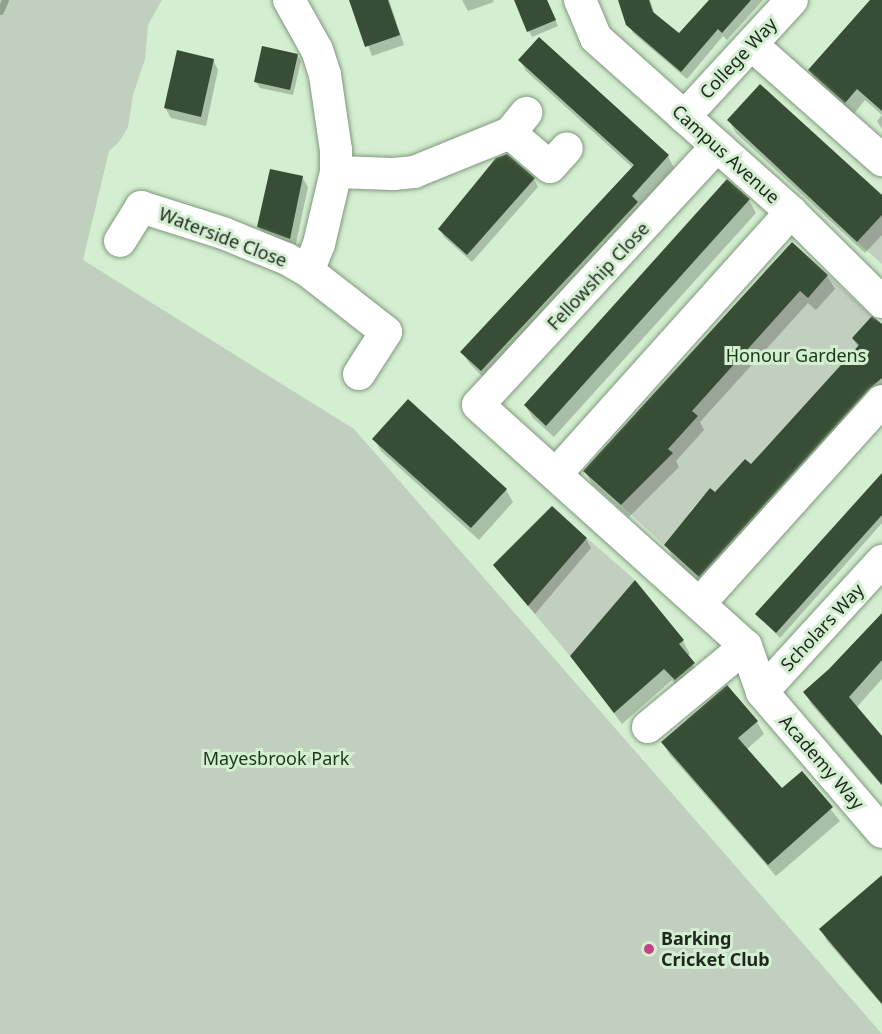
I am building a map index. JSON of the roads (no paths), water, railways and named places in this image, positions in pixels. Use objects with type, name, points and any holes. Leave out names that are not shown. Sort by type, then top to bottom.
[{"type":"street","name":"Waterside Close","points":[[290,0],[316,50],[332,105],[336,172],[320,244],[308,271]]},
{"type":"street","name":"Campus Avenue","points":[[580,0],[596,38],[791,212],[882,302]]},
{"type":"street","name":"College Way","points":[[684,117],[792,0]]},
{"type":"street","points":[[752,45],[882,160]]},
{"type":"street","points":[[336,172],[414,172],[518,123],[550,167],[567,148]]},
{"type":"street","name":"Fellowship Close","points":[[556,474],[478,405],[717,146]]},
{"type":"street","name":"Waterside Close","points":[[120,241],[141,207],[224,233],[287,259],[308,271],[386,332],[359,374]]},
{"type":"street","points":[[762,692],[746,646],[556,474],[791,212]]},
{"type":"street","points":[[699,604],[882,401]]},
{"type":"street","name":"Scholars Way","points":[[762,692],[882,561]]},
{"type":"street","points":[[648,727],[746,646]]},
{"type":"street","name":"Academy Way","points":[[762,692],[882,832]]},
{"type":"waterway","points":[[0,11],[5,0]]},
{"type":"place","name":"Barking Cricket Club","points":[[649,949]]},
{"type":"park label","name":"Honour Gardens","points":[[796,355]]},
{"type":"park label","name":"Mayesbrook Park","points":[[276,758]]}]
